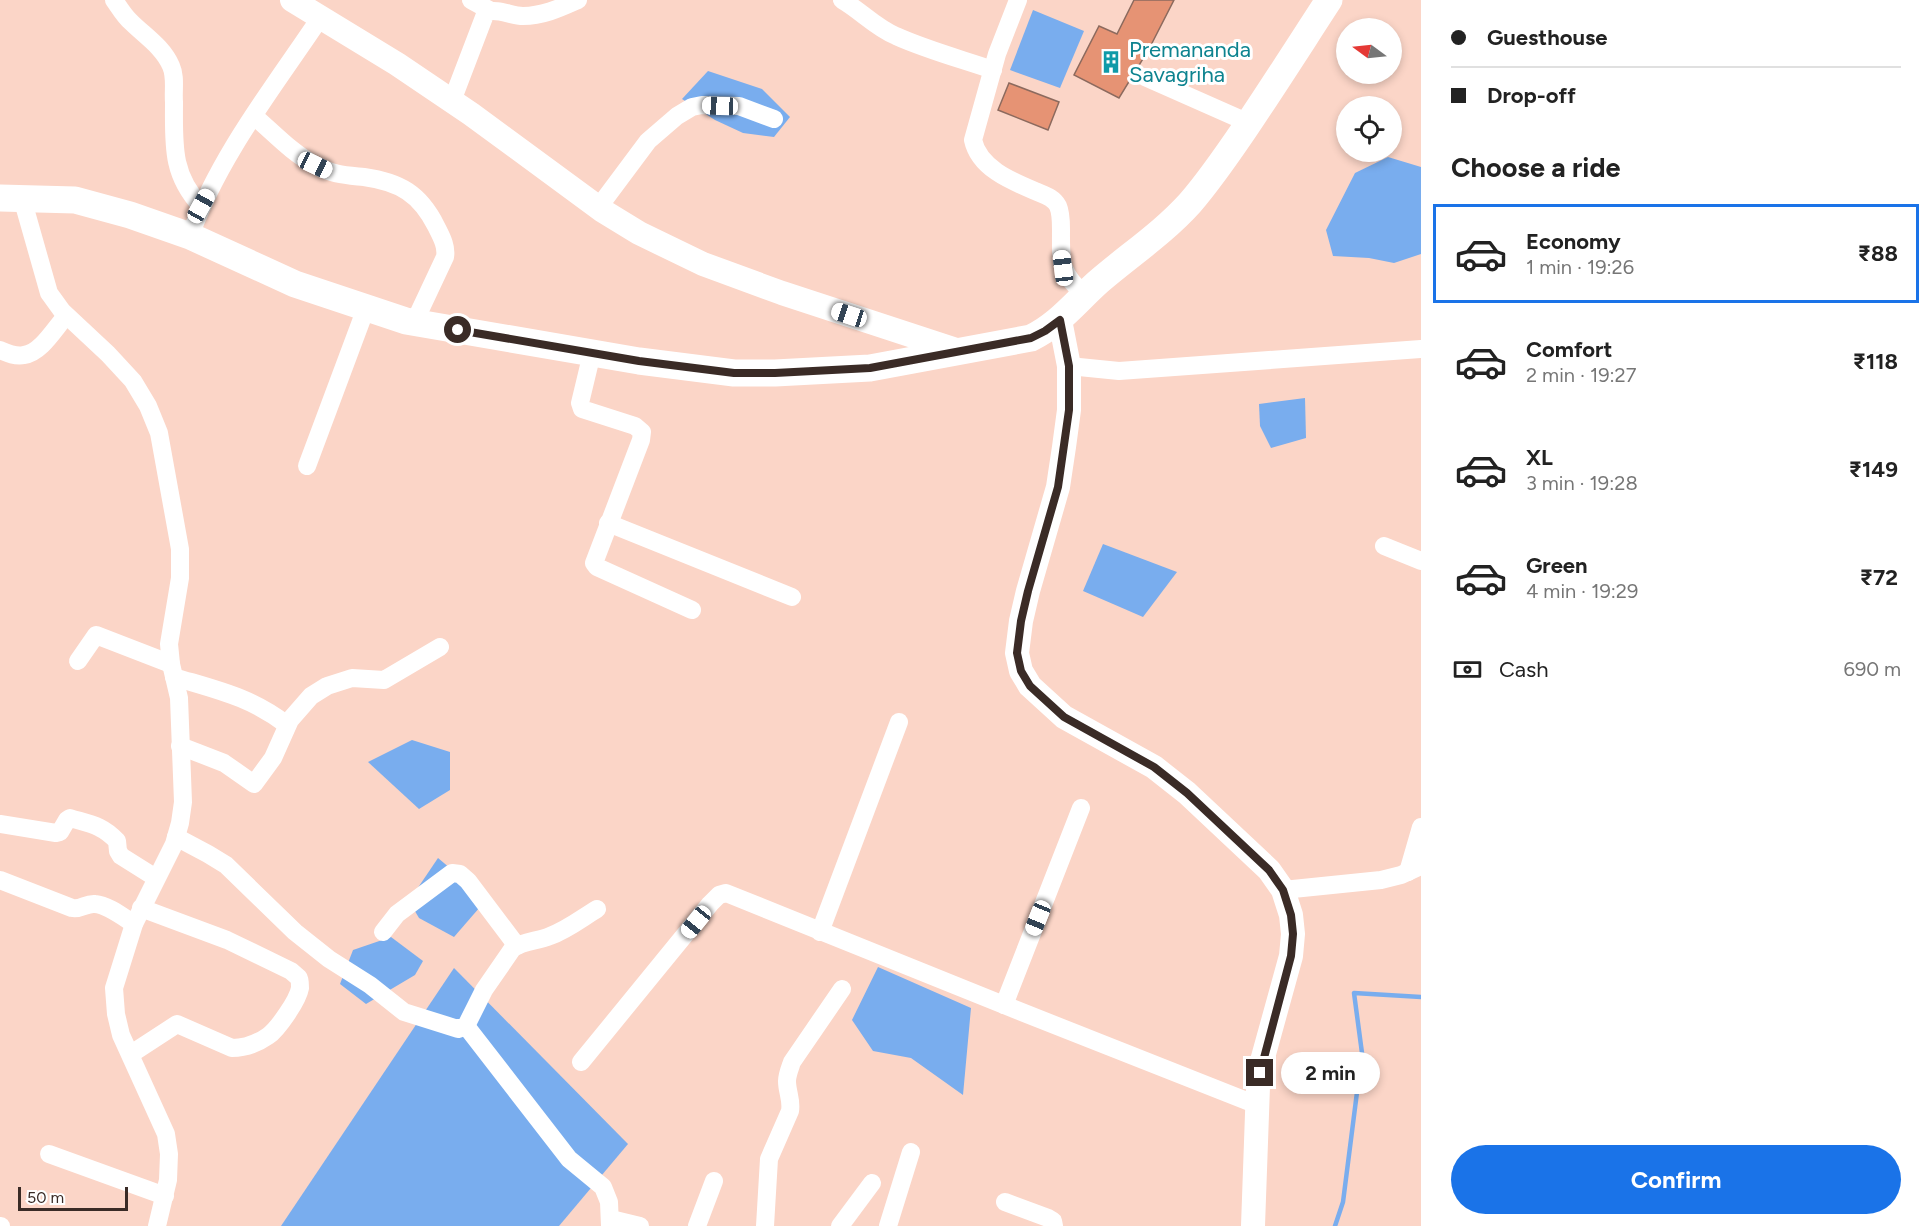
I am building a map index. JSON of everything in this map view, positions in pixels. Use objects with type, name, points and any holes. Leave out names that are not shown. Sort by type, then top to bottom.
[{"type":"main road","points":[[292,0],[397,64],[452,101],[598,208],[639,233],[703,264],[782,293],[959,351]]},
{"type":"main road","points":[[11,198],[75,200],[130,215],[190,237],[295,284],[414,322],[639,361],[734,373],[870,368],[1031,338],[1060,320],[1085,295],[1167,226],[1191,202],[1249,123],[1329,0]]},
{"type":"main road","points":[[1060,320],[1069,366],[1069,410],[1063,457],[1058,487],[1028,591],[1017,653],[1021,671],[1030,686],[1064,717],[1154,767],[1187,793],[1269,870],[1283,890],[1291,915],[1293,934],[1291,956],[1262,1061],[1257,1105],[1253,1226]]},
{"type":"street","points":[[114,0],[129,20],[161,49],[172,68],[174,139],[178,172],[201,206]]},
{"type":"street","points":[[471,0],[491,10],[520,16],[538,15],[578,0]]},
{"type":"street","points":[[842,0],[855,7],[875,25],[895,36],[993,70]]},
{"type":"street","points":[[1018,0],[997,54],[973,140],[975,150],[983,161],[999,173],[1052,198],[1058,206],[1061,218],[1063,268],[1070,282],[1085,295]]},
{"type":"street","points":[[452,101],[486,12],[491,10]]},
{"type":"street","points":[[190,237],[201,206],[233,147],[320,18]]},
{"type":"street","points":[[1145,77],[1249,123]]},
{"type":"street","points":[[598,208],[648,141],[677,116],[692,107],[739,106],[774,119]]},
{"type":"street","points":[[254,116],[315,165],[332,173],[365,177],[393,184],[414,194],[424,205],[443,239],[446,250],[445,257],[414,322]]},
{"type":"street","points":[[11,198],[49,293],[66,316],[108,354],[133,381],[148,406],[159,433],[180,549],[180,578],[169,644],[179,698],[183,802],[180,823],[176,837],[138,916],[114,988],[121,1035],[166,1134],[170,1154],[165,1196],[157,1226]]},
{"type":"street","points":[[307,466],[366,308]]},
{"type":"street","points":[[0,350],[23,356],[32,352],[66,316]]},
{"type":"street","points":[[1069,366],[1119,371],[1421,349]]},
{"type":"street","points":[[592,352],[580,403],[582,409],[635,426],[642,432],[641,440],[594,563],[597,567],[692,610]]},
{"type":"street","points":[[608,523],[792,597]]},
{"type":"street","points":[[1384,546],[1421,561]]},
{"type":"street","points":[[78,661],[96,634],[172,670],[255,704],[287,725]]},
{"type":"street","points":[[180,746],[224,763],[254,784],[273,758],[287,725],[311,696],[327,686],[352,678],[384,680],[440,647]]},
{"type":"street","points":[[820,932],[899,722]]},
{"type":"street","points":[[1004,1005],[1081,808]]},
{"type":"street","points":[[0,824],[56,833],[60,832],[70,818],[101,827],[117,841],[121,856],[156,878]]},
{"type":"street","points":[[1283,890],[1381,880],[1401,875],[1414,869],[1421,827]]},
{"type":"street","points":[[176,837],[226,865],[295,932],[404,1012],[458,1029],[466,1026],[498,967],[517,946],[564,930],[597,909]]},
{"type":"street","points":[[382,932],[407,906],[452,873],[460,874],[468,880],[517,946]]},
{"type":"street","points":[[0,880],[72,908],[78,909],[90,904],[104,906],[227,940],[291,971],[300,978],[300,989],[292,1007],[270,1035],[254,1044],[232,1048],[177,1024],[131,1054]]},
{"type":"street","points":[[582,1062],[719,895],[726,893],[1257,1105]]},
{"type":"street","points":[[765,1226],[769,1159],[790,1111],[787,1080],[789,1070],[792,1062],[842,989]]},
{"type":"street","points":[[466,1026],[569,1159],[603,1186],[609,1202],[610,1222],[640,1226]]},
{"type":"street","points":[[888,1226],[911,1152]]},
{"type":"street","points":[[49,1154],[165,1196]]},
{"type":"street","points":[[697,1226],[714,1181]]},
{"type":"street","points":[[840,1226],[872,1183]]},
{"type":"street","points":[[1005,1202],[1048,1218],[1053,1221],[1054,1226]]},
{"type":"water","points":[[1033,10],[1084,31],[1060,88],[1010,70]]},
{"type":"water","points":[[708,71],[762,89],[790,117],[774,137],[743,133],[715,120],[682,99]]},
{"type":"water","points":[[1402,161],[1421,167],[1421,254],[1394,263],[1369,258],[1333,256],[1326,230],[1355,173],[1378,162]]},
{"type":"water","points":[[1305,398],[1306,438],[1271,448],[1260,426],[1259,404]]},
{"type":"water","points":[[1103,544],[1177,572],[1143,617],[1083,591]]},
{"type":"water","points":[[412,740],[450,752],[450,790],[419,809],[368,762]]},
{"type":"water","points":[[438,858],[463,879],[480,907],[454,937],[419,918],[409,901]]},
{"type":"water","points":[[391,937],[423,961],[415,975],[366,1004],[340,984],[353,950]]},
{"type":"water","points":[[878,967],[971,1008],[963,1095],[911,1058],[873,1051],[852,1020]]},
{"type":"water","points":[[454,968],[628,1144],[559,1226],[281,1226]]},
{"type":"building","name":"Premananda Savagriha","points":[[1134,0],[1174,0],[1149,49],[1119,98],[1074,75],[1099,26],[1117,34]]},
{"type":"building","points":[[1009,83],[1059,102],[1048,130],[998,110]]},
{"type":"waterway","points":[[1335,1226],[1343,1202],[1362,1053],[1354,993],[1421,997]]},
{"type":"place","name":"Premananda Savagriha","points":[[1111,62]]},
{"type":"route","points":[[458,330],[639,361],[734,373],[775,373],[870,368],[1031,338],[1060,320],[1069,366],[1069,410],[1058,487],[1021,621],[1017,653],[1021,671],[1030,686],[1064,717],[1154,767],[1187,793],[1269,870],[1283,890],[1291,915],[1293,934],[1291,956],[1260,1073]]}]
